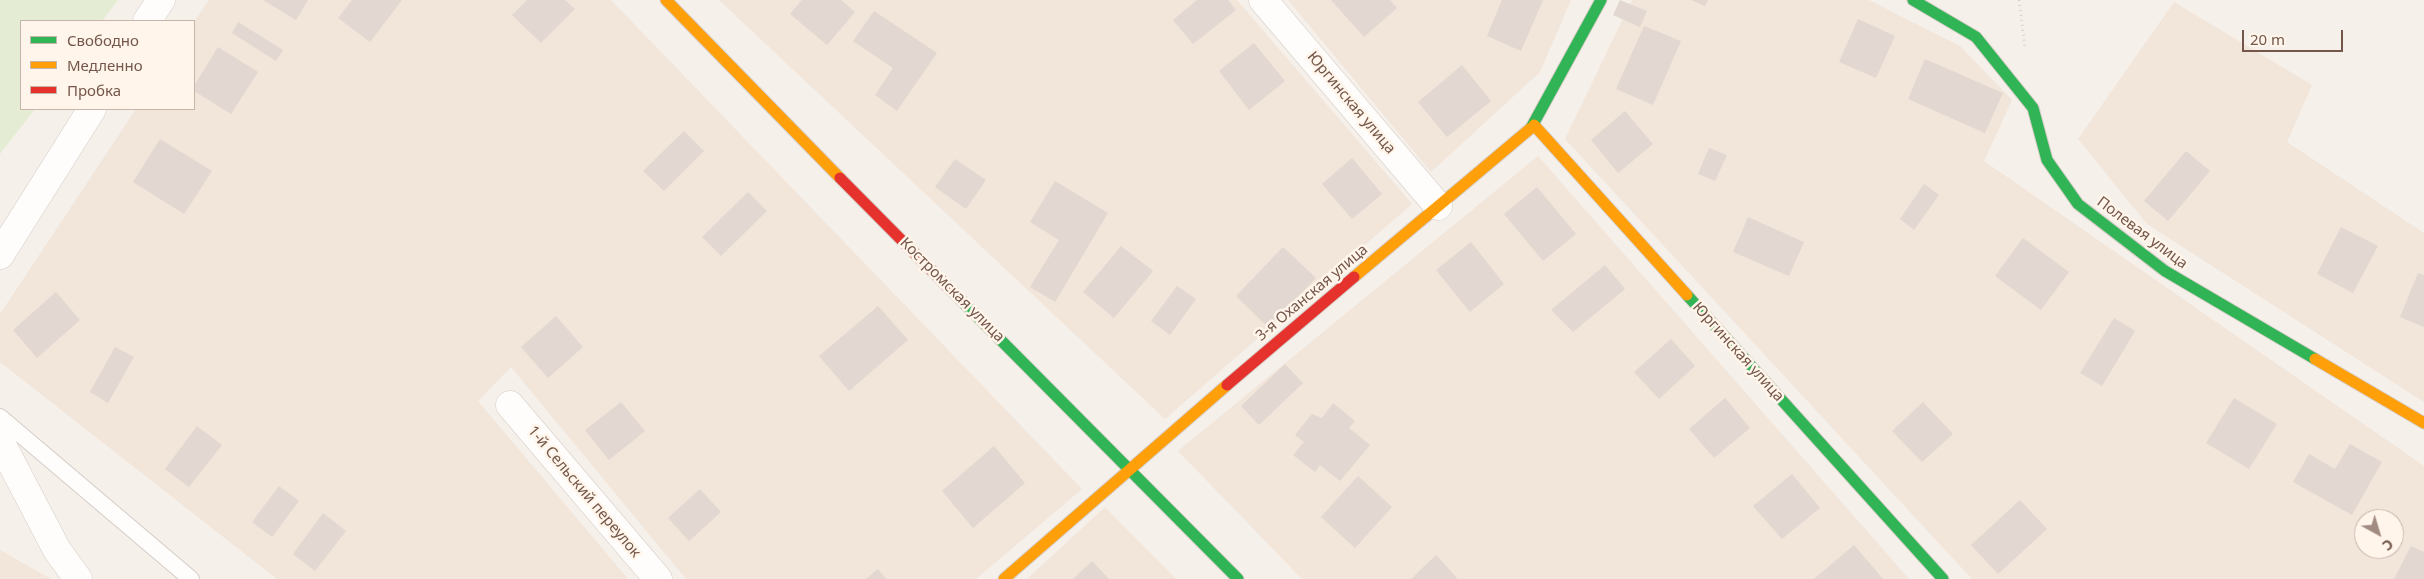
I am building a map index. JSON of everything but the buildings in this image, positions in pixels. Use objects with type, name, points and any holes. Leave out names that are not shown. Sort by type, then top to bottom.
[{"type":"street","points":[[148,20],[161,0]]},
{"type":"street","name":"Костромская улица","points":[[666,0],[1238,579]]},
{"type":"street","name":"Юргинская улица","points":[[1263,0],[1438,206]]},
{"type":"street","name":"3-я Оханская улица","points":[[1004,579],[1129,468],[1534,125],[1601,0]]},
{"type":"street","name":"Полевая улица","points":[[1912,0],[1976,37],[2033,108],[2047,160],[2078,204],[2165,271],[2424,423]]},
{"type":"street","points":[[0,255],[91,110]]},
{"type":"street","name":"Юргинская улица","points":[[1534,125],[1943,579]]},
{"type":"street","name":"1-й Сельский переулок","points":[[510,405],[658,579]]},
{"type":"street","points":[[0,441],[57,550],[78,579]]},
{"type":"lane","points":[[0,417],[191,579]]},
{"type":"shaded area","points":[[209,0],[611,0],[1082,489],[976,579],[686,579],[511,367],[478,401],[628,579],[277,579],[0,362],[0,314],[135,110],[195,110],[195,21]]},
{"type":"shaded area","points":[[719,0],[1237,0],[1412,204],[1165,419]]},
{"type":"shaded area","points":[[1288,0],[1571,0],[1540,72],[1431,172]]},
{"type":"shaded area","points":[[1632,0],[1869,0],[1960,46],[2012,100],[1984,161],[2424,466],[2424,579],[1972,579],[1565,139]]},
{"type":"shaded area","points":[[2174,2],[2312,85],[2287,142],[2424,233],[2424,402],[2147,224],[2078,139]]},
{"type":"shaded area","points":[[1538,156],[1909,579],[1302,579],[1178,451]]},
{"type":"shaded area","points":[[1105,507],[1176,579],[1027,579]]},
{"type":"shaded area","points":[[0,550],[51,579],[0,579]]},
{"type":"green space","points":[[0,0],[118,0],[103,20],[20,20],[20,110],[34,110],[0,154]]},
{"type":"traffic: fast","points":[[1531,128],[1601,0]]},
{"type":"traffic: fast","points":[[1913,0],[1976,37],[2033,108],[2047,160],[2078,204],[2165,271],[2315,359]]},
{"type":"traffic: fast","points":[[952,291],[1238,579]]},
{"type":"traffic: fast","points":[[1687,295],[1943,579]]},
{"type":"traffic: slow","points":[[666,0],[840,178]]},
{"type":"traffic: slow","points":[[1534,125],[1687,295]]},
{"type":"traffic: slow","points":[[1354,277],[1531,128]]},
{"type":"traffic: slow","points":[[2315,359],[2424,423]]},
{"type":"traffic: slow","points":[[1004,579],[1227,385]]},
{"type":"traffic: jam","points":[[840,178],[952,291]]},
{"type":"traffic: jam","points":[[1227,385],[1354,277]]}]
